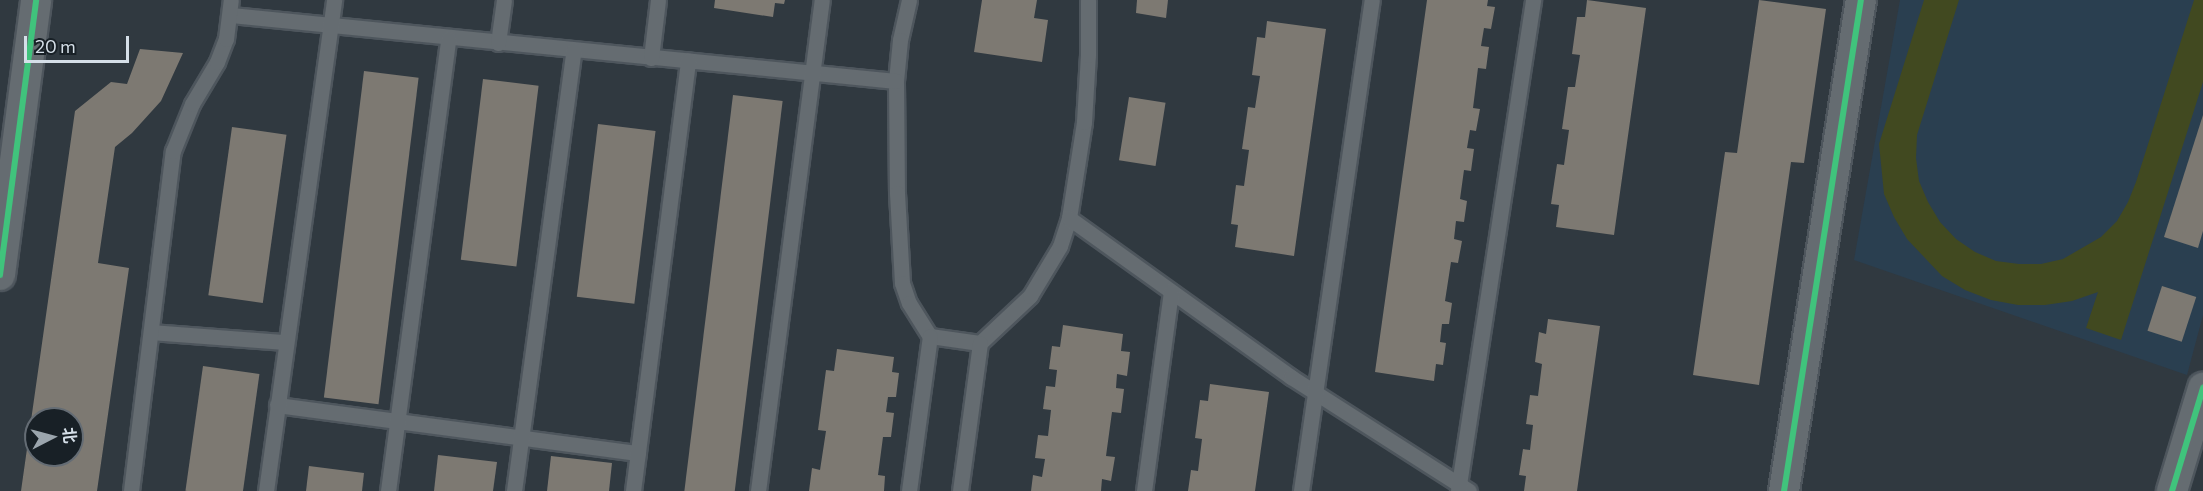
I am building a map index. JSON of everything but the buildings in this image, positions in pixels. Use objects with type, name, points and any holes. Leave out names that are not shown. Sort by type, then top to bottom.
[{"type":"street","points":[[0,275],[36,0]]},
{"type":"street","points":[[1784,491],[1860,0]]},
{"type":"street","points":[[2172,491],[2203,388]]},
{"type":"lane","points":[[266,491],[334,0]]},
{"type":"lane","points":[[498,43],[504,0]]},
{"type":"lane","points":[[651,58],[658,0]]},
{"type":"lane","points":[[758,491],[822,0]]},
{"type":"lane","points":[[909,0],[900,40],[896,81],[897,193],[902,283],[909,303],[930,336],[909,491]]},
{"type":"lane","points":[[960,491],[980,343],[1016,313],[1030,296],[1060,246],[1069,218],[1084,122],[1088,0]]},
{"type":"lane","points":[[1301,491],[1372,0]]},
{"type":"lane","points":[[1069,218],[1315,393],[1462,489],[1533,0]]},
{"type":"lane","points":[[131,491],[173,151],[192,104],[217,62],[231,7],[330,26],[896,81]]},
{"type":"lane","points":[[388,491],[448,39]]},
{"type":"lane","points":[[514,491],[574,50]]},
{"type":"lane","points":[[633,491],[688,62]]},
{"type":"lane","points":[[1144,491],[1171,292]]},
{"type":"lane","points":[[151,332],[285,342]]},
{"type":"lane","points":[[930,336],[980,343]]},
{"type":"lane","points":[[277,405],[638,453]]},
{"type":"shaded area","points":[[1900,0],[2203,0],[2203,315],[2187,375],[1854,260]]},
{"type":"green space","points":[[1924,0],[1959,0],[1917,135],[1916,158],[1919,181],[1928,202],[1940,222],[1956,239],[1975,252],[1996,261],[2041,264],[2063,259],[2101,237],[2117,221],[2136,182],[2194,0],[2203,0],[2203,82],[2121,340],[2086,328],[2098,292],[2072,301],[2045,305],[2018,305],[1991,300],[1965,290],[1942,276],[1907,239],[1894,217],[1884,194],[1879,144]]},
{"type":"cycle path","points":[[0,275],[36,0]]},
{"type":"cycle path","points":[[1784,491],[1861,0]]},
{"type":"cycle path","points":[[2172,491],[2203,388]]}]
